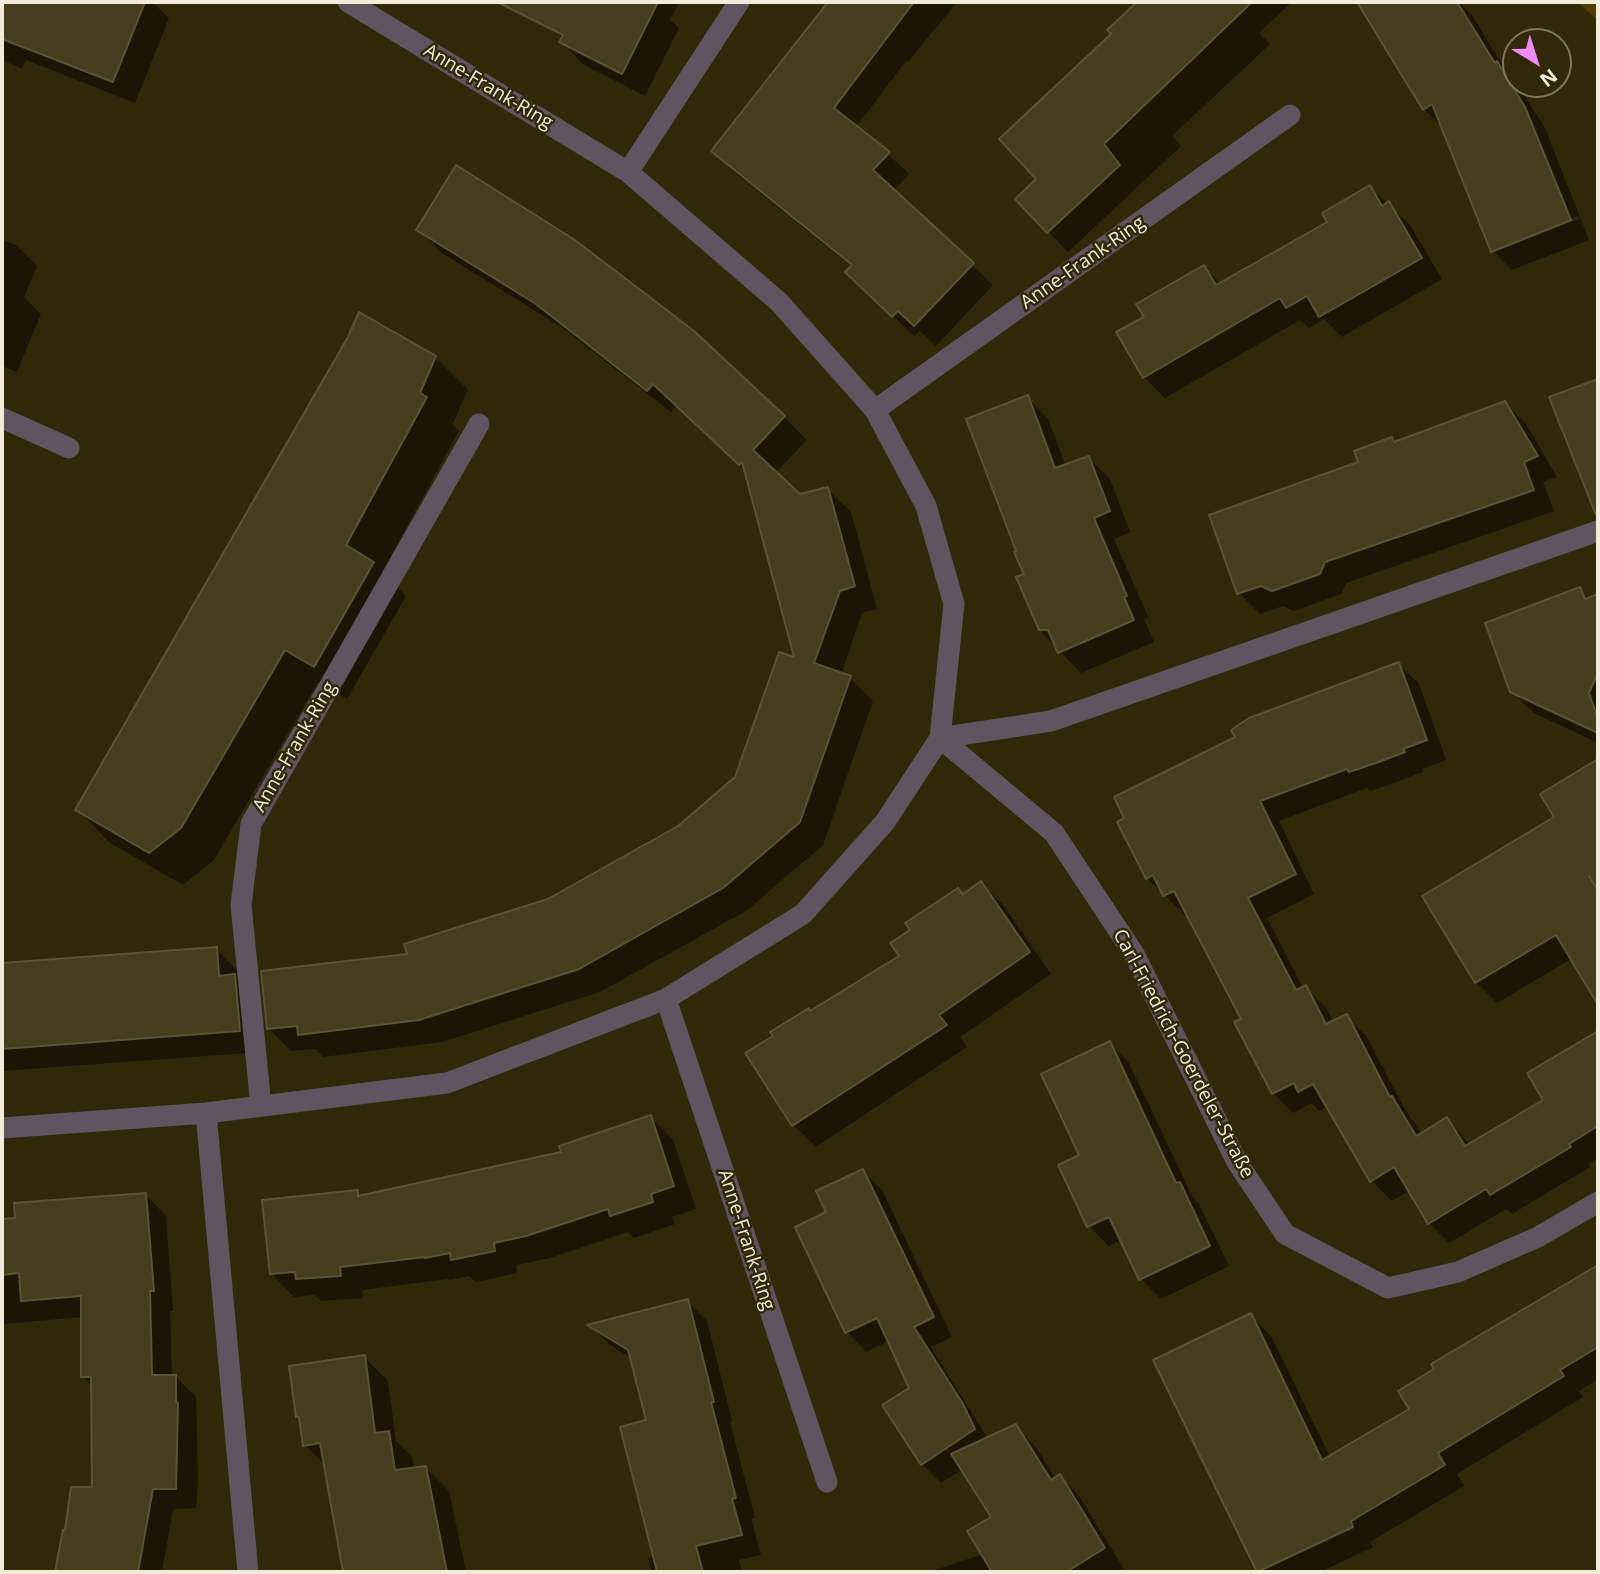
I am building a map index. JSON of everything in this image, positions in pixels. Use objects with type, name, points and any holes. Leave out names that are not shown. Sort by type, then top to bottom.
[{"type":"street","name":"Anne-Frank-Ring","points":[[2,1128],[206,1113],[447,1083],[666,999],[803,914],[885,821],[940,738],[954,604],[926,506],[875,410],[779,302],[628,172],[348,2]]},
{"type":"street","points":[[628,172],[739,2]]},
{"type":"street","name":"Anne-Frank-Ring","points":[[875,410],[1290,115]]},
{"type":"street","points":[[2,418],[69,448]]},
{"type":"street","name":"Anne-Frank-Ring","points":[[261,1106],[241,905],[251,824],[479,424]]},
{"type":"street","points":[[940,738],[1051,721],[1598,531]]},
{"type":"street","name":"Carl-Friedrich-Goerdeler-Straße","points":[[940,738],[1054,833],[1134,954],[1237,1162],[1285,1234],[1388,1288],[1458,1272],[1538,1237],[1598,1202]]},
{"type":"street","name":"Anne-Frank-Ring","points":[[666,999],[827,1482]]},
{"type":"street","points":[[206,1113],[248,1572]]},
{"type":"shaded area","points":[[1577,2],[1598,2],[1598,20]]},
{"type":"building","points":[[2,2],[145,2],[113,82],[2,39]]},
{"type":"building","points":[[497,2],[658,2],[622,74],[559,42],[563,35]]},
{"type":"building","points":[[828,2],[914,2],[834,108],[890,152],[873,170],[974,263],[914,326],[898,311],[892,317],[845,272],[852,265],[711,151]]},
{"type":"building","points":[[1137,2],[1252,2],[1104,144],[1120,165],[1047,233],[1015,199],[1036,179],[999,139],[1111,34],[1107,30]]},
{"type":"building","points":[[1357,2],[1457,2],[1495,63],[1497,61],[1502,69],[1502,98],[1520,98],[1525,107],[1571,220],[1491,252],[1432,104],[1423,110]]},
{"type":"building","points":[[456,165],[575,240],[694,331],[785,416],[753,450],[800,494],[828,487],[855,586],[840,591],[814,663],[851,676],[800,822],[723,888],[579,969],[419,1020],[298,1035],[297,1026],[267,1029],[261,971],[407,954],[404,944],[548,899],[678,826],[735,777],[779,652],[794,657],[742,462],[739,465],[653,384],[647,391],[536,304],[416,230]]},
{"type":"building","points":[[1370,185],[1382,206],[1389,201],[1422,258],[1319,317],[1307,296],[1286,308],[1280,298],[1143,378],[1116,332],[1144,317],[1136,304],[1204,265],[1216,285],[1327,222],[1322,213]]},
{"type":"building","points":[[359,312],[436,356],[420,393],[427,397],[346,545],[374,562],[314,667],[285,650],[181,828],[149,853],[75,810],[348,337]]},
{"type":"building","points":[[1598,379],[1598,515],[1596,515],[1549,397]]},
{"type":"building","points":[[1028,395],[1055,468],[1089,456],[1110,511],[1094,518],[1127,596],[1124,597],[1134,620],[1058,653],[1048,630],[1039,630],[1016,577],[1024,574],[966,419]]},
{"type":"building","points":[[1505,401],[1538,456],[1524,462],[1534,490],[1325,562],[1320,574],[1272,591],[1261,586],[1237,594],[1209,515],[1358,462],[1354,451],[1392,437],[1394,442]]},
{"type":"building","points":[[1580,587],[1585,599],[1598,594],[1598,673],[1589,693],[1598,719],[1598,733],[1510,692],[1485,623]]},
{"type":"building","points":[[1399,662],[1427,740],[1376,763],[1349,772],[1347,769],[1260,801],[1296,874],[1248,898],[1296,990],[1306,985],[1326,1024],[1347,1014],[1390,1097],[1392,1096],[1416,1136],[1447,1117],[1465,1146],[1543,1100],[1527,1073],[1598,1031],[1598,1126],[1569,1144],[1571,1147],[1490,1195],[1486,1189],[1428,1224],[1394,1167],[1370,1182],[1313,1084],[1298,1092],[1294,1083],[1272,1094],[1234,1022],[1241,1019],[1174,891],[1163,896],[1153,875],[1146,879],[1117,822],[1124,818],[1114,797],[1235,737],[1231,730],[1249,718]]},
{"type":"building","points":[[1598,759],[1598,1005],[1556,935],[1475,983],[1422,896],[1554,817],[1540,794]]},
{"type":"building","points":[[981,881],[1030,952],[939,1015],[947,1025],[792,1126],[745,1053],[773,1036],[770,1032],[809,1008],[810,1011],[899,956],[890,943],[910,930],[905,923],[958,888],[963,894]]},
{"type":"building","points":[[217,947],[219,976],[235,974],[240,1031],[2,1049],[2,963]]},
{"type":"building","points":[[1110,1041],[1176,1183],[1180,1182],[1210,1246],[1139,1280],[1109,1217],[1087,1227],[1058,1165],[1079,1155],[1041,1074]]},
{"type":"building","points":[[651,1115],[674,1186],[651,1194],[653,1202],[610,1216],[608,1209],[526,1236],[494,1243],[495,1251],[451,1260],[450,1253],[340,1267],[341,1276],[296,1279],[295,1272],[270,1274],[262,1200],[358,1190],[358,1196],[561,1152],[559,1146]]},
{"type":"building","points":[[863,1169],[934,1317],[914,1327],[963,1404],[975,1429],[921,1465],[882,1405],[909,1388],[877,1318],[845,1333],[795,1227],[826,1212],[816,1191]]},
{"type":"building","points":[[146,1193],[154,1291],[150,1291],[152,1375],[176,1375],[176,1489],[153,1489],[138,1572],[55,1572],[71,1487],[92,1487],[91,1377],[81,1377],[81,1296],[21,1301],[19,1273],[2,1275],[2,1219],[15,1218],[14,1203]]},
{"type":"building","points":[[1598,1265],[1598,1347],[1560,1370],[1564,1376],[1438,1453],[1445,1465],[1351,1521],[1353,1527],[1257,1572],[1153,1360],[1251,1313],[1322,1460],[1409,1409],[1398,1391],[1434,1369],[1431,1364]]},
{"type":"building","points":[[688,1299],[736,1498],[732,1499],[742,1535],[696,1546],[703,1572],[657,1572],[620,1427],[646,1420],[628,1350],[587,1325]]},
{"type":"building","points":[[365,1355],[375,1433],[389,1431],[395,1470],[426,1466],[447,1572],[343,1572],[320,1443],[303,1446],[289,1366]]},
{"type":"building","points":[[1016,1424],[1051,1480],[1060,1474],[1105,1548],[1066,1572],[992,1572],[967,1531],[991,1517],[951,1454]]}]
